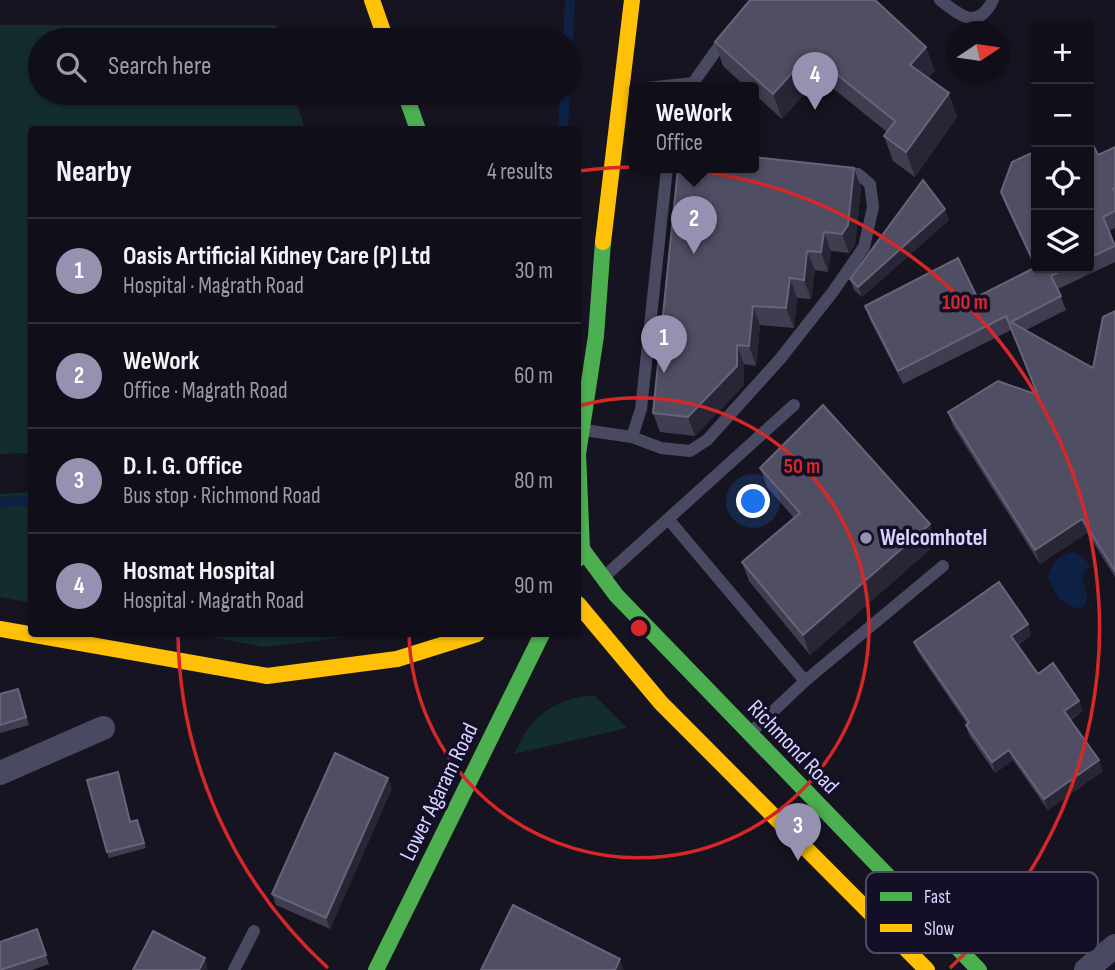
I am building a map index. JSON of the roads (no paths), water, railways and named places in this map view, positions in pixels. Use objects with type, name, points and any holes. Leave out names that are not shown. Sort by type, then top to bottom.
[{"type":"main road","points":[[372,0],[382,28]]},
{"type":"main road","points":[[581,429],[596,336],[604,233],[628,91],[632,0]]},
{"type":"main road","points":[[409,105],[417,126]]},
{"type":"main road","points":[[581,356],[596,336]]},
{"type":"main road","name":"Richmond Road","points":[[581,555],[748,734],[883,872]]},
{"type":"main road","points":[[581,608],[661,703],[866,909]]},
{"type":"main road","points":[[0,629],[28,634]]},
{"type":"main road","points":[[45,637],[267,676],[397,659],[470,637]]},
{"type":"main road","name":"Lower Agaram Road","points":[[376,970],[541,637]]},
{"type":"main road","points":[[910,953],[927,970]]},
{"type":"main road","name":"Richmond Road","points":[[962,953],[979,970]]},
{"type":"street","points":[[0,773],[103,728]]},
{"type":"street","points":[[1086,970],[1115,946]]},
{"type":"lane","points":[[940,0],[963,18],[976,18],[987,13],[993,0]]},
{"type":"lane","points":[[694,82],[730,31]]},
{"type":"lane","points":[[581,429],[632,437],[662,448],[690,451],[707,440],[779,359],[832,293],[864,247],[873,207],[870,184],[858,174],[832,171]]},
{"type":"lane","points":[[632,437],[641,409],[666,173]]},
{"type":"lane","points":[[603,578],[794,405]]},
{"type":"lane","points":[[668,520],[805,681]]},
{"type":"lane","points":[[748,734],[805,681],[943,566]]},
{"type":"lane","points":[[234,970],[254,931]]},
{"type":"water","points":[[1075,552],[1090,566],[1083,575],[1087,599],[1083,606],[1078,608],[1062,601],[1048,578],[1051,567],[1057,560]]},
{"type":"waterway","points":[[569,28],[570,0]]},
{"type":"waterway","points":[[563,126],[564,105]]},
{"type":"waterway","points":[[0,502],[28,501]]},
{"type":"place","name":"Hosmat Hospital","points":[[815,110]]},
{"type":"place","name":"WeWork","points":[[694,254]]},
{"type":"place","name":"Oasis Artificial Kidney Care (P) Ltd","points":[[664,373]]},
{"type":"place","name":"Welcomhotel","points":[[866,538]]},
{"type":"place","name":"D. I. G. Office","points":[[798,861]]}]
